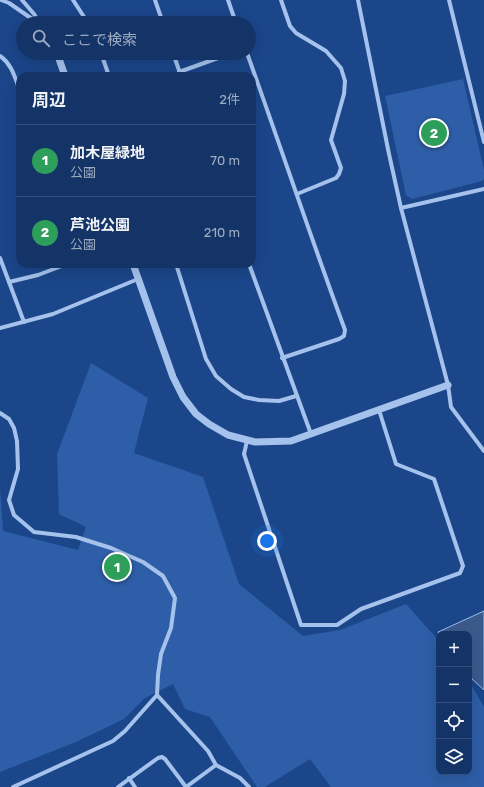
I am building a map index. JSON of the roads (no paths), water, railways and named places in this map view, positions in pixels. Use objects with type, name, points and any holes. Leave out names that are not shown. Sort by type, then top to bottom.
[{"type":"street","points":[[1,0],[9,3],[28,16]]},
{"type":"street","points":[[22,0],[35,16]]},
{"type":"street","points":[[73,0],[83,16]]},
{"type":"street","points":[[155,0],[161,16]]},
{"type":"street","points":[[228,0],[234,16]]},
{"type":"street","points":[[281,0],[290,26],[296,33],[326,51],[341,68],[345,81],[344,94],[331,140],[342,168],[336,178],[297,194]]},
{"type":"street","points":[[358,0],[401,208],[448,385],[451,407],[484,452]]},
{"type":"street","points":[[449,0],[484,142]]},
{"type":"street","points":[[0,56],[7,60],[16,80]]},
{"type":"street","points":[[59,60],[64,72]]},
{"type":"street","points":[[103,60],[108,72]]},
{"type":"street","points":[[175,60],[179,72]]},
{"type":"street","points":[[185,72],[215,60]]},
{"type":"street","points":[[249,60],[254,72]]},
{"type":"street","points":[[256,78],[304,218],[345,330],[344,336],[340,339],[282,358]]},
{"type":"street","points":[[401,208],[484,189]]},
{"type":"street","points":[[0,258],[24,322]]},
{"type":"street","points":[[9,282],[38,275],[56,268]]},
{"type":"street","points":[[134,268],[172,377],[183,397],[196,414],[209,424],[228,434],[247,441],[272,443],[291,441],[448,385]]},
{"type":"street","points":[[177,268],[206,359],[216,376],[231,389],[244,396],[259,400],[279,401],[296,396]]},
{"type":"street","points":[[250,268],[311,434]]},
{"type":"street","points":[[0,328],[53,314],[138,279]]},
{"type":"street","points":[[247,441],[244,454],[301,626],[337,625],[361,609],[460,573],[463,566],[434,480],[396,464],[379,410]]},
{"type":"street","points":[[0,413],[9,419],[14,428],[17,441],[18,469],[9,500],[14,515],[34,532],[76,537],[111,548],[143,562],[163,576],[176,598],[171,628],[162,654],[157,695],[125,731],[113,741],[13,787]]},
{"type":"street","points":[[157,695],[208,751],[216,765],[240,778],[249,787]]},
{"type":"street","points":[[118,787],[158,758],[162,757],[186,787],[216,765]]},
{"type":"street","points":[[129,778],[135,787]]},
{"type":"place","name":"芦池公園","points":[[434,133]]},
{"type":"place","name":"加木屋緑地","points":[[117,567]]}]
